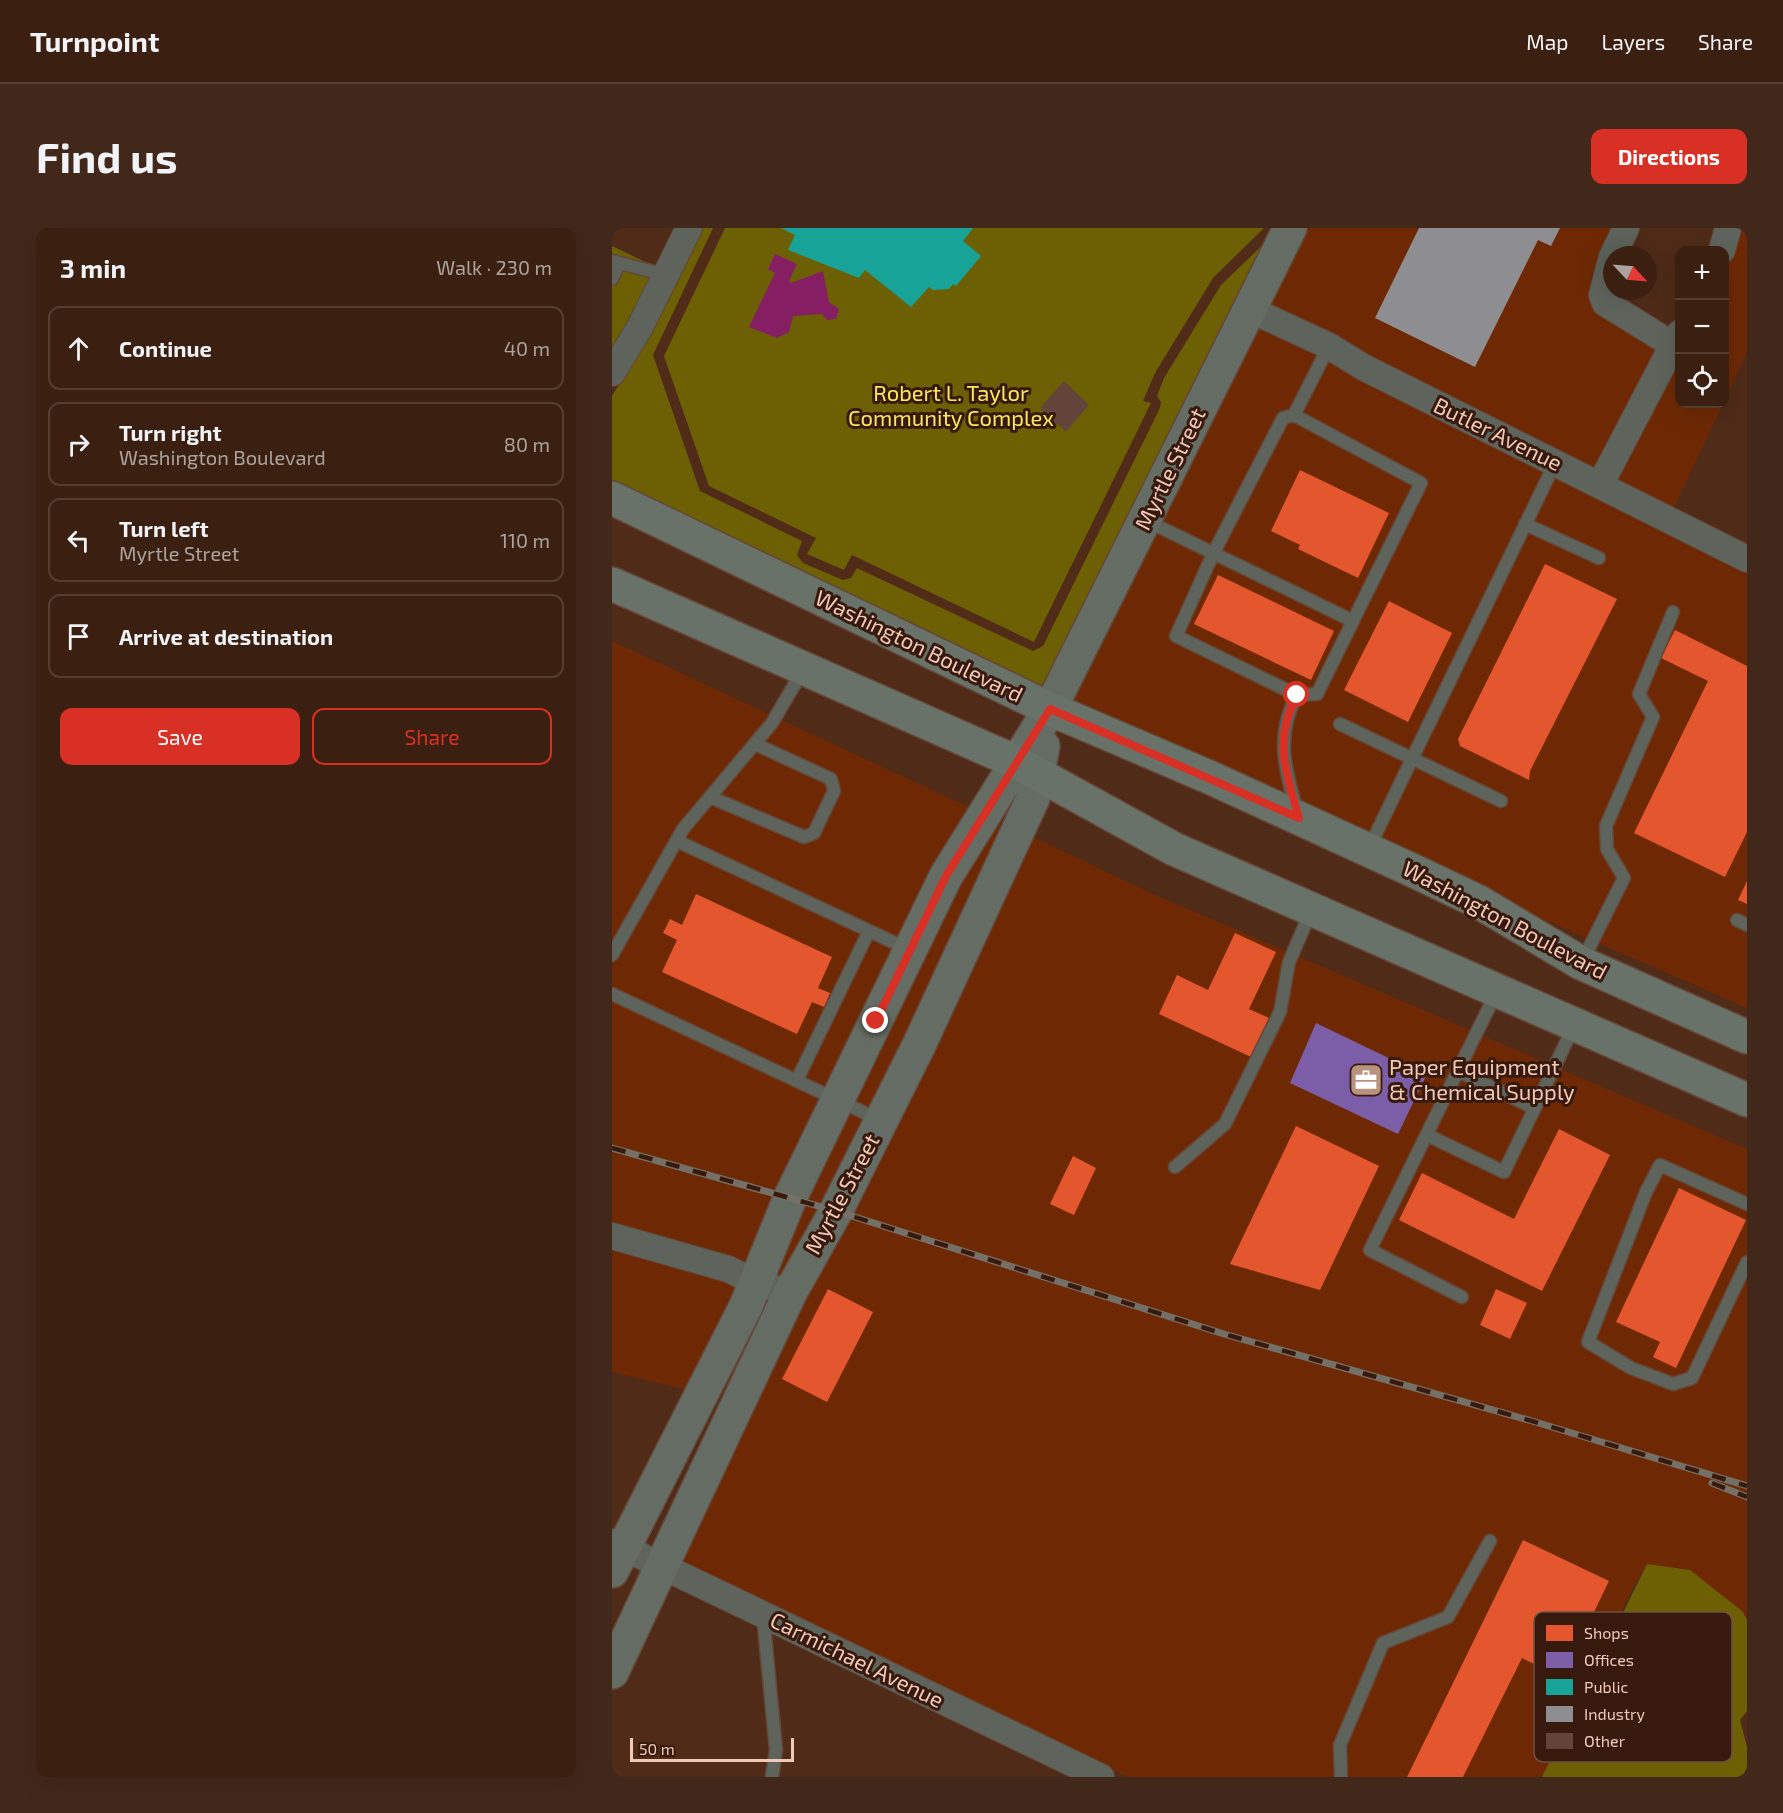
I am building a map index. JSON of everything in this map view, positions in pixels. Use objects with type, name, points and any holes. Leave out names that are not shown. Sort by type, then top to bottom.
[{"type":"main road","name":"Washington Boulevard","points":[[612,498],[1050,709],[1299,818],[1479,902],[1581,963],[1747,1037]]},
{"type":"main road","points":[[612,584],[1027,768],[1174,849],[1747,1100]]},
{"type":"street","points":[[612,373],[640,327],[689,228]]},
{"type":"street","name":"Myrtle Street","points":[[616,1554],[746,1306],[790,1198],[946,876],[1027,768],[1050,709],[1290,228]]},
{"type":"street","points":[[1618,246],[1626,228]]},
{"type":"street","points":[[1723,246],[1728,228]]},
{"type":"street","points":[[1604,300],[1605,303],[1675,338]]},
{"type":"street","name":"Butler Avenue","points":[[1249,309],[1329,346],[1363,368],[1747,559]]},
{"type":"street","points":[[1600,485],[1675,341]]},
{"type":"street","name":"Myrtle Street","points":[[612,1672],[790,1293],[836,1211],[920,1043],[1033,798],[1027,768]]},
{"type":"street","points":[[612,1236],[728,1269],[755,1282],[790,1293]]},
{"type":"street","name":"Carmichael Avenue","points":[[616,1554],[661,1566],[1101,1777]]},
{"type":"lane","points":[[612,279],[616,263],[666,275]]},
{"type":"lane","points":[[1294,416],[1329,346]]},
{"type":"lane","points":[[1294,416],[1421,483],[1317,694],[1297,695],[1176,636],[1213,554],[1282,418],[1294,416]]},
{"type":"lane","points":[[1368,850],[1555,463]]},
{"type":"lane","points":[[1144,520],[1353,621]]},
{"type":"lane","points":[[1525,524],[1599,558]]},
{"type":"lane","points":[[1581,963],[1624,878],[1607,849],[1606,826],[1653,717],[1639,694],[1673,612]]},
{"type":"lane","points":[[612,955],[677,841],[710,797],[772,723],[804,668]]},
{"type":"lane","points":[[1297,695],[1288,713],[1282,738],[1284,764],[1299,818]]},
{"type":"lane","points":[[1340,724],[1501,801]]},
{"type":"lane","points":[[710,797],[804,837],[813,833],[834,791],[831,779],[755,744]]},
{"type":"lane","points":[[677,841],[911,950]]},
{"type":"lane","points":[[1176,1167],[1225,1124],[1281,1012],[1289,962],[1311,909]]},
{"type":"lane","points":[[797,1080],[869,931]]},
{"type":"lane","points":[[1462,1297],[1370,1250],[1498,990]]},
{"type":"lane","points":[[612,994],[881,1121]]},
{"type":"lane","points":[[1427,1135],[1504,1172],[1575,1023]]},
{"type":"lane","points":[[1458,1071],[1534,1108]]},
{"type":"lane","points":[[1747,1204],[1660,1165],[1646,1191],[1588,1342],[1631,1368],[1673,1384],[1692,1378],[1747,1262]]},
{"type":"lane","points":[[1341,1777],[1340,1745],[1383,1643],[1448,1617],[1490,1541]]},
{"type":"lane","points":[[763,1615],[776,1750],[772,1777]]},
{"type":"shaded area","points":[[1304,228],[1612,228],[1591,278],[1590,298],[1656,349],[1594,469],[1266,305]]},
{"type":"shaded area","points":[[1741,228],[1747,228],[1747,351],[1729,391],[1729,264],[1741,235]]},
{"type":"shaded area","points":[[775,254],[797,264],[789,281],[791,283],[823,271],[829,302],[839,309],[836,319],[827,320],[822,314],[793,316],[789,332],[777,338],[749,327],[775,273],[768,269]]},
{"type":"shaded area","points":[[1255,325],[1324,356],[1747,571],[1747,1008],[1495,898],[1067,704]]},
{"type":"shaded area","points":[[1675,369],[1675,408],[1721,408],[1673,509],[1616,481]]},
{"type":"shaded area","points":[[612,641],[973,809],[748,1266],[612,1224]]},
{"type":"shaded area","points":[[996,820],[1006,825],[909,1037],[783,1279],[772,1276],[801,1203],[957,882]]},
{"type":"shaded area","points":[[1029,835],[1153,894],[1747,1149],[1747,1620],[1742,1611],[1647,1564],[1621,1612],[1534,1612],[1534,1762],[1549,1762],[1542,1777],[1127,1777],[677,1561]]},
{"type":"shaded area","points":[[612,1247],[740,1287],[687,1390],[612,1372]]},
{"type":"green space","points":[[703,228],[713,228],[653,355],[700,491],[802,541],[797,555],[803,563],[843,580],[851,578],[857,568],[1033,651],[1043,646],[1160,408],[1161,402],[1157,396],[1164,378],[1221,285],[1270,238],[1044,694],[612,485],[612,396],[651,332]]},
{"type":"green space","name":"Robert L. Taylor Community Complex","points":[[725,228],[1264,228],[1213,278],[1155,373],[1143,401],[1151,403],[1034,642],[852,555],[844,570],[807,554],[816,538],[709,486],[664,356]]},
{"type":"green space","points":[[612,246],[656,267],[612,350]]},
{"type":"green space","points":[[1647,1564],[1690,1570],[1742,1611],[1747,1620],[1747,1711],[1740,1720],[1747,1747],[1747,1777],[1542,1777],[1549,1762],[1732,1762],[1732,1612],[1623,1612]]},
{"type":"building: Shops","points":[[1300,470],[1389,513],[1358,578],[1298,549],[1300,545],[1271,531]]},
{"type":"building: Shops","points":[[1545,564],[1617,599],[1530,771],[1529,780],[1460,746],[1458,739]]},
{"type":"building: Shops","points":[[1218,575],[1334,631],[1311,680],[1194,624]]},
{"type":"building: Shops","points":[[1389,601],[1452,633],[1408,722],[1344,690]]},
{"type":"building: Shops","points":[[1675,630],[1747,666],[1747,832],[1725,877],[1634,833],[1708,681],[1661,658]]},
{"type":"building: Shops","points":[[1747,881],[1747,904],[1738,900]]},
{"type":"building: Shops","points":[[696,894],[832,957],[818,988],[830,993],[824,1007],[812,1002],[797,1034],[662,972],[677,940],[663,933],[670,919],[682,925]]},
{"type":"building: Shops","points":[[1235,933],[1276,952],[1249,1009],[1269,1018],[1251,1057],[1159,1014],[1177,975],[1208,990]]},
{"type":"building: Shops","points":[[1296,1126],[1379,1166],[1320,1290],[1230,1264]]},
{"type":"building: Shops","points":[[1559,1129],[1610,1155],[1542,1291],[1399,1220],[1422,1173],[1514,1219]]},
{"type":"building: Shops","points":[[1073,1156],[1096,1168],[1074,1215],[1050,1204]]},
{"type":"building: Shops","points":[[1679,1188],[1746,1220],[1676,1368],[1653,1357],[1660,1342],[1616,1322]]},
{"type":"building: Shops","points":[[828,1289],[873,1312],[827,1402],[782,1379]]},
{"type":"building: Shops","points":[[1496,1289],[1527,1303],[1510,1339],[1480,1325]]},
{"type":"building: Shops","points":[[1523,1540],[1609,1581],[1594,1612],[1534,1612],[1534,1664],[1522,1658],[1463,1777],[1407,1777]]},
{"type":"building: Offices","points":[[1316,1023],[1426,1076],[1398,1134],[1290,1083]]},
{"type":"building: Public","points":[[781,228],[973,228],[963,241],[981,256],[956,286],[953,284],[949,289],[933,290],[929,287],[911,307],[865,270],[859,278],[788,250],[795,235]]},
{"type":"building: Industry","points":[[1419,228],[1560,228],[1551,246],[1538,240],[1475,367],[1375,318]]},
{"type":"building: Other","points":[[1064,381],[1089,405],[1066,432],[1040,408]]},
{"type":"railway","points":[[612,1148],[836,1211],[1224,1334],[1532,1421],[1747,1486]]},
{"type":"railway","points":[[1712,1483],[1747,1497]]},
{"type":"place","name":"Paper Equipment & Chemical Supply","points":[[1366,1080]]},
{"type":"route","points":[[876,1021],[946,876],[1050,709],[1299,818],[1284,764],[1282,738],[1290,708],[1297,695]]}]
